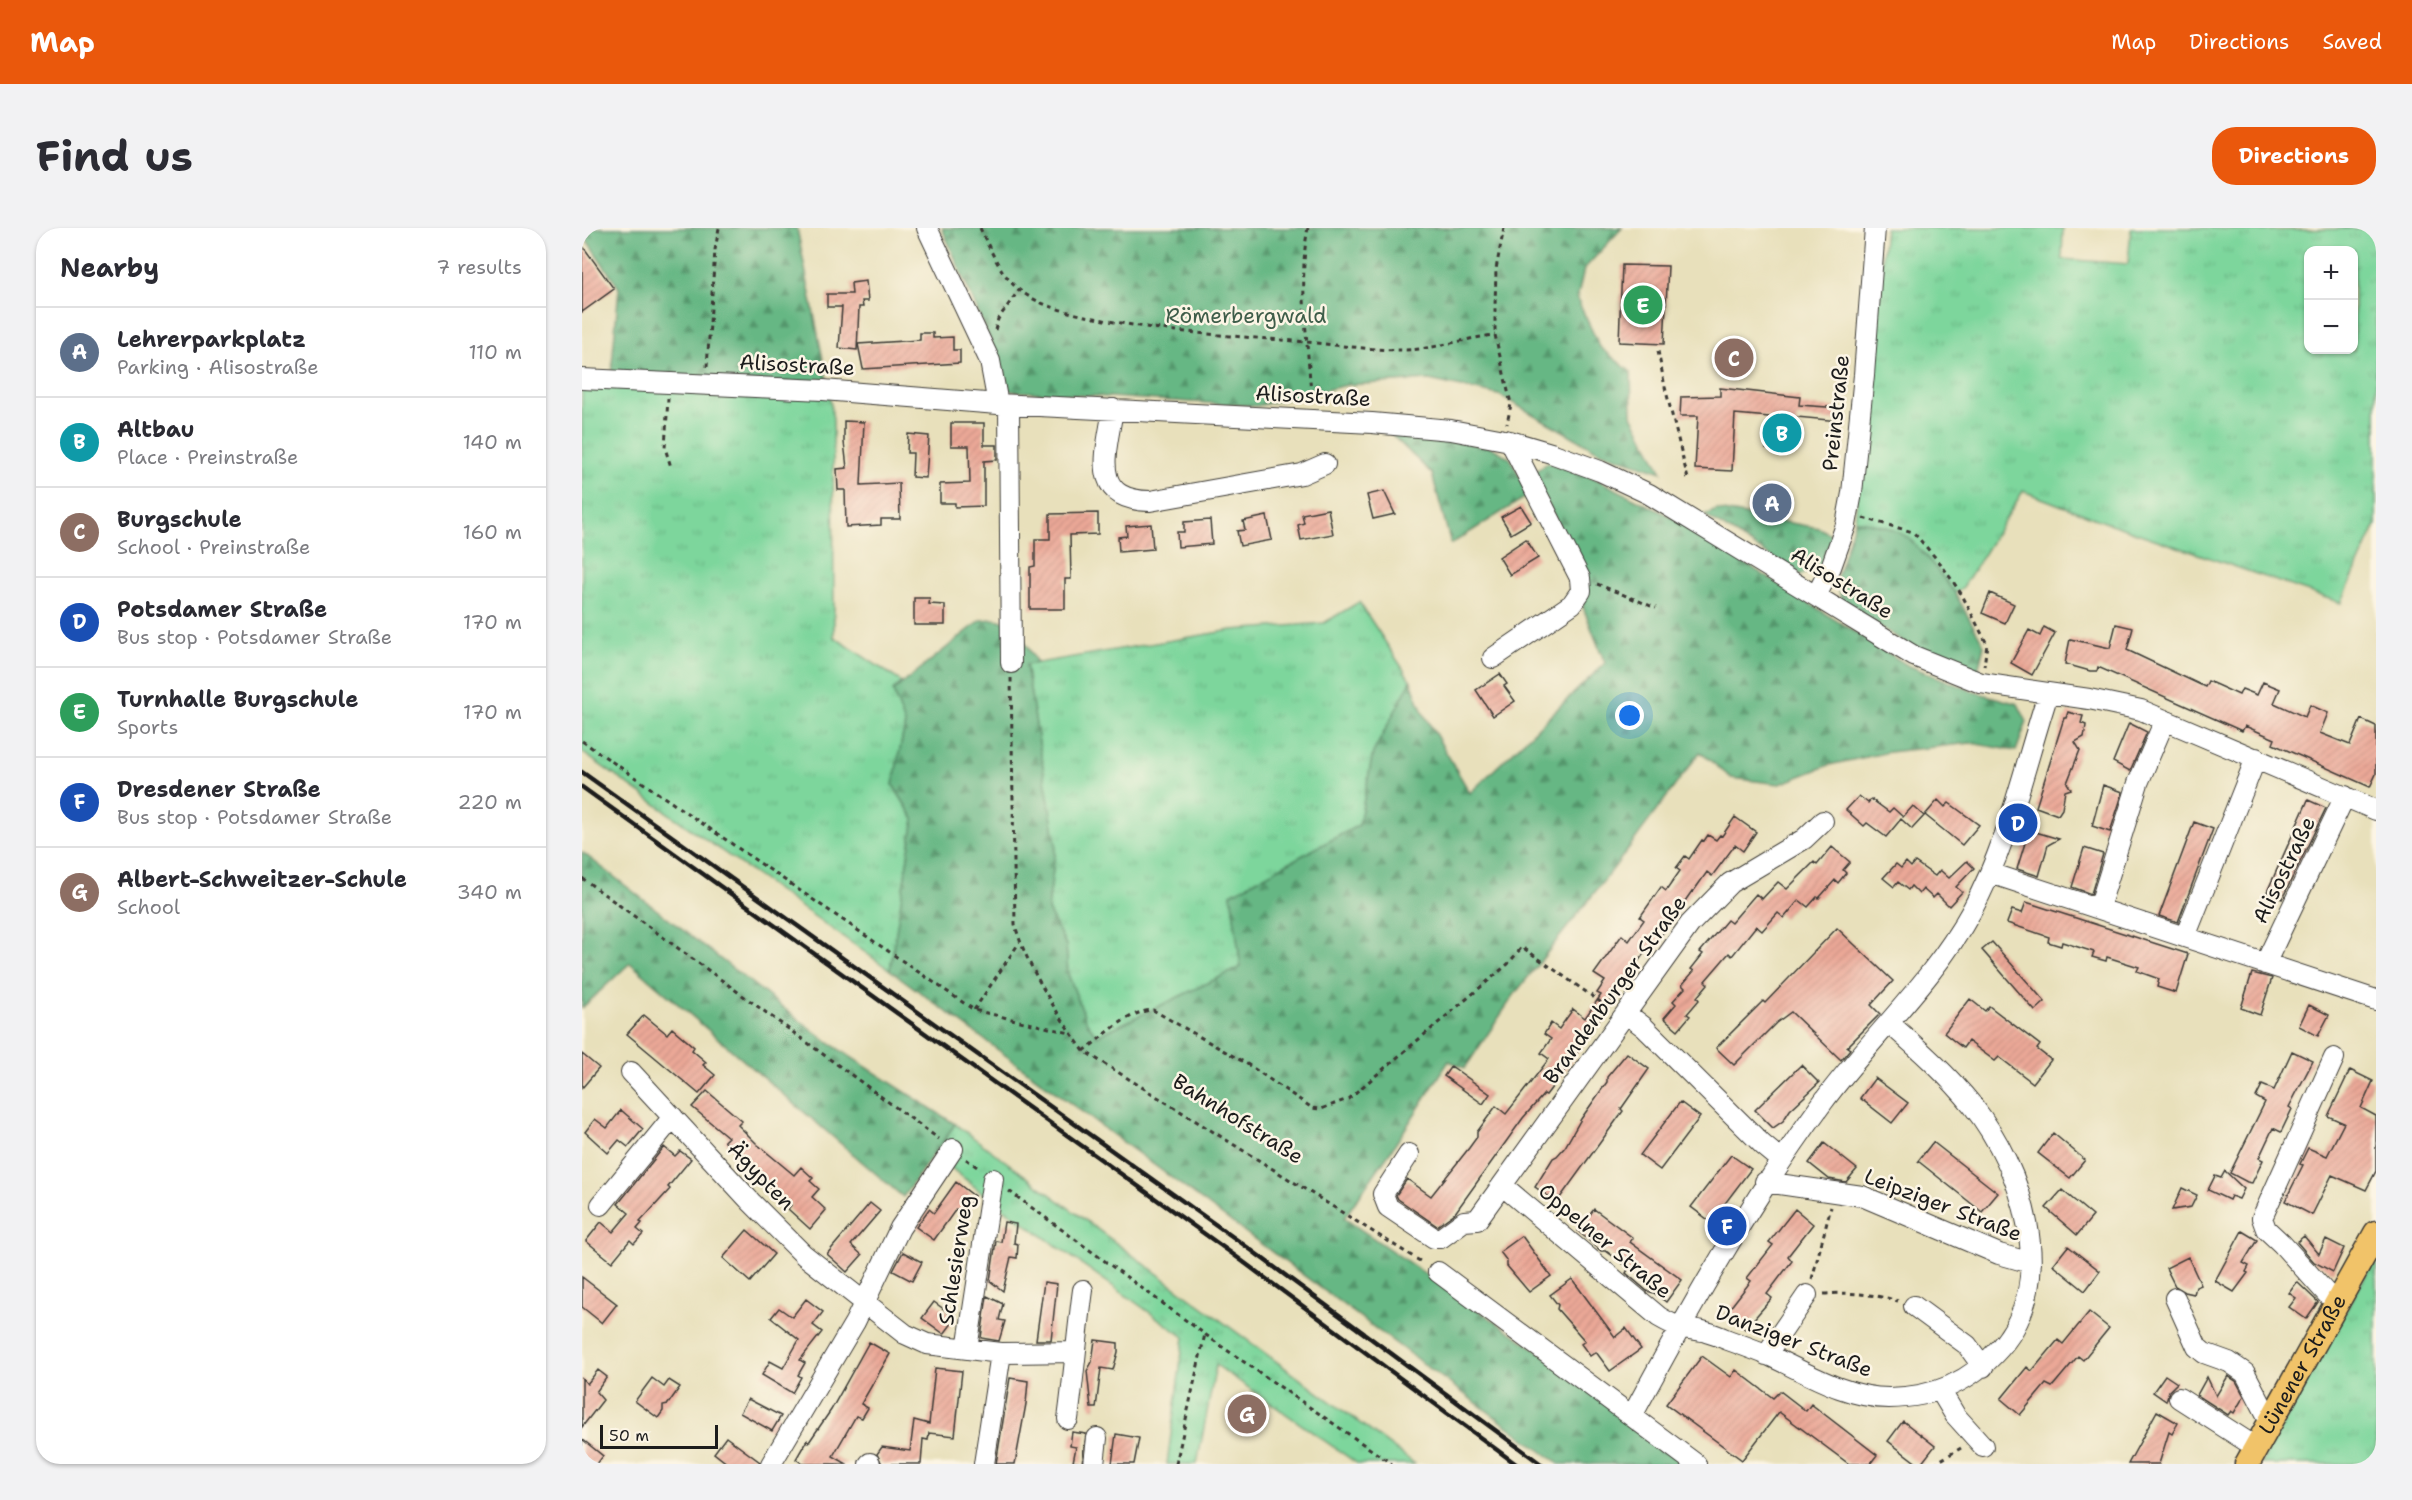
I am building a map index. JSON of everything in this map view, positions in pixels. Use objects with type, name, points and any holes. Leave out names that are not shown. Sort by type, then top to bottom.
[{"type":"main road","name":"Lünener Straße","points":[[2252,1456],[2376,1233]]},
{"type":"street","points":[[927,228],[990,361],[1004,404],[1011,663]]},
{"type":"street","name":"Preinstraße","points":[[1816,596],[1831,567],[1848,515],[1864,375],[1875,228]]},
{"type":"street","name":"Alisostraße","points":[[582,380],[823,390],[1004,404],[1372,423],[1450,430],[1510,441],[1581,464],[1649,494],[1914,656],[1981,683],[2116,704],[2165,720],[2376,810]]},
{"type":"street","points":[[1113,409],[1105,464],[1106,476],[1112,488],[1129,499],[1150,501],[1302,474],[1325,464]]},
{"type":"street","points":[[1493,658],[1572,603],[1581,591],[1581,578],[1510,441]]},
{"type":"street","points":[[1632,1416],[1680,1328],[1780,1159],[1830,1091],[1889,1023],[1953,942],[1971,913],[1990,873],[2009,821],[2048,694]]},
{"type":"street","points":[[2099,908],[2138,783],[2165,720]]},
{"type":"street","points":[[2185,937],[2256,758]]},
{"type":"street","name":"Alisostraße","points":[[2265,964],[2345,796]]},
{"type":"street","name":"Brandenburger Straße","points":[[1410,1154],[1383,1194],[1388,1207],[1434,1238],[1441,1238],[1464,1221],[1477,1220],[1690,924],[1708,903],[1730,883],[1804,839],[1823,821]]},
{"type":"street","points":[[1990,873],[2376,1000]]},
{"type":"street","points":[[1627,1014],[1644,1027],[1780,1159]]},
{"type":"street","name":"Danziger Straße","points":[[1680,1328],[1706,1331],[1766,1354],[1857,1394],[1896,1397],[1916,1396],[1941,1390],[1966,1378],[1983,1367],[2007,1340],[2021,1313],[2031,1263],[2031,1239],[2023,1205],[1996,1142],[1974,1107],[1947,1076],[1889,1023]]},
{"type":"street","points":[[2334,1058],[2262,1218],[2266,1229],[2327,1294],[2338,1302]]},
{"type":"street","name":"Ägypten","points":[[632,1072],[751,1202],[804,1255],[864,1304]]},
{"type":"street","points":[[601,1205],[673,1117]]},
{"type":"street","points":[[771,1464],[864,1304],[900,1228],[953,1149]]},
{"type":"street","name":"Schlesierweg","points":[[967,1349],[993,1179]]},
{"type":"street","name":"Leipziger Straße","points":[[1766,1182],[1862,1196],[1999,1254],[2031,1263]]},
{"type":"street","name":"Oppelner Straße","points":[[1503,1186],[1659,1317],[1680,1328]]},
{"type":"street","points":[[1438,1272],[1696,1464]]},
{"type":"street","points":[[1068,1419],[1076,1369],[1075,1352],[1083,1290]]},
{"type":"street","points":[[1766,1354],[1807,1295]]},
{"type":"street","points":[[2175,1298],[2197,1347],[2204,1353],[2229,1362],[2245,1373],[2271,1423]]},
{"type":"street","name":"Schlesierweg","points":[[864,1304],[904,1334],[927,1344],[1001,1353],[1075,1352]]},
{"type":"street","points":[[1914,1306],[1967,1345],[1983,1367]]},
{"type":"street","points":[[984,1464],[1001,1353]]},
{"type":"street","points":[[1941,1390],[1955,1415],[1980,1442]]},
{"type":"street","points":[[2180,1398],[2252,1456]]},
{"type":"street","points":[[1094,1464],[1097,1438]]},
{"type":"path","points":[[706,384],[715,250],[719,228]]},
{"type":"path","points":[[980,228],[992,254],[1019,290],[1040,303],[1118,322],[1233,337],[1402,350],[1440,346],[1470,337],[1496,335]]},
{"type":"path","points":[[1308,228],[1304,245],[1311,395]]},
{"type":"path","points":[[1504,228],[1496,269],[1496,335],[1511,404]]},
{"type":"path","points":[[990,361],[998,319],[1019,290]]},
{"type":"path","points":[[1658,351],[1688,479]]},
{"type":"path","points":[[669,382],[665,448],[671,467]]},
{"type":"path","points":[[1848,515],[1913,532],[1941,564],[1962,595],[1987,644],[1981,683]]},
{"type":"path","points":[[1581,578],[1656,608]]},
{"type":"path","name":"Bahnhofstraße","points":[[1011,663],[1015,924],[1019,943],[1070,1032],[1084,1051],[1438,1272]]},
{"type":"path","points":[[582,741],[974,1010],[1070,1032]]},
{"type":"path","points":[[974,1010],[1019,943]]},
{"type":"path","points":[[1084,1051],[1132,1016],[1141,1011],[1153,1010],[1247,1064],[1312,1108],[1321,1109],[1348,1099],[1508,964],[1522,947],[1613,1011],[1627,1014]]},
{"type":"path","points":[[1835,1192],[1807,1295],[1841,1292],[1882,1296],[1914,1306]]},
{"type":"path","points":[[1176,1464],[1205,1334]]},
{"type":"path","points":[[1934,1464],[1980,1442]]},
{"type":"green space","points":[[582,228],[797,228],[828,385],[611,375],[619,288],[582,233]]},
{"type":"green space","name":"Römerbergwald","points":[[942,228],[1622,228],[1584,269],[1577,299],[1600,347],[1631,372],[1632,415],[1662,472],[1600,452],[1499,395],[1429,380],[1347,385],[1257,406],[1010,391]]},
{"type":"green space","points":[[1885,228],[2063,228],[2062,259],[2128,264],[2131,228],[2211,228],[2254,231],[2376,228],[2376,525],[2341,603],[2102,521],[2023,491],[1963,587],[1955,593],[1908,537],[1855,520]]},
{"type":"green space","points":[[582,373],[828,385],[833,420],[834,637],[902,682],[893,691],[905,724],[893,785],[914,819],[890,970],[582,752]]},
{"type":"green space","points":[[1389,432],[1491,447],[1510,458],[1529,495],[1451,544],[1432,474]]},
{"type":"green space","points":[[1548,462],[1592,477],[1675,519],[1907,665],[1975,692],[2018,704],[2027,722],[2016,751],[1971,743],[1889,752],[1829,765],[1780,784],[1731,778],[1700,752],[1613,869],[1514,995],[1465,1068],[1449,1061],[1344,1218],[1573,1375],[1687,1464],[1559,1464],[890,970],[914,819],[893,785],[905,724],[893,691],[981,620],[998,619],[1012,627],[1022,638],[1037,663],[1026,665],[1056,845],[1048,910],[1066,945],[1068,974],[1087,1023],[1097,1036],[1241,967],[1231,894],[1359,825],[1373,753],[1411,681],[1423,713],[1470,793],[1605,663],[1583,607],[1584,574],[1532,474]]},
{"type":"green space","points":[[1717,510],[1819,528],[1834,536],[1822,567],[1801,575],[1704,515]]},
{"type":"green space","points":[[1855,520],[1887,527],[1908,537],[1930,561],[1955,593],[1984,645],[1977,675],[1916,649],[1842,603],[1836,580]]},
{"type":"green space","points":[[1359,602],[1411,681],[1373,753],[1359,825],[1231,894],[1241,967],[1097,1036],[1087,1023],[1068,974],[1066,945],[1048,910],[1056,845],[1026,665],[1232,630],[1324,623]]},
{"type":"green space","points":[[582,852],[829,1043],[955,1124],[903,1197],[630,963],[582,1008]]},
{"type":"green space","points":[[955,1124],[1415,1464],[1358,1464],[1216,1365],[1197,1464],[1167,1464],[1184,1337],[985,1195],[935,1155]]},
{"type":"green space","points":[[2376,1257],[2376,1464],[2261,1464]]},
{"type":"building","points":[[582,245],[614,289],[582,312]]},
{"type":"building","points":[[1622,265],[1668,266],[1664,344],[1619,342]]},
{"type":"building","points":[[866,281],[868,301],[862,301],[863,307],[859,307],[857,350],[839,348],[842,307],[827,307],[827,294],[852,294],[851,283]]},
{"type":"building","points":[[920,333],[933,333],[933,338],[953,337],[953,350],[960,350],[960,363],[863,369],[858,344],[920,340]]},
{"type":"building","points":[[1720,388],[1800,397],[1799,405],[1841,408],[1839,421],[1797,417],[1794,450],[1781,448],[1777,450],[1766,449],[1769,417],[1735,414],[1732,471],[1695,469],[1698,416],[1680,416],[1681,397],[1720,396]]},
{"type":"building","points":[[844,421],[864,422],[861,485],[899,483],[900,519],[881,519],[881,525],[846,527],[845,490],[838,490],[837,469],[847,468]]},
{"type":"building","points":[[951,423],[984,423],[984,445],[997,445],[997,460],[984,461],[984,506],[955,507],[955,503],[940,503],[940,484],[970,483],[969,446],[951,446]]},
{"type":"building","points":[[908,434],[929,436],[926,478],[912,477],[913,453],[907,453]]},
{"type":"building","points":[[1384,491],[1395,514],[1373,519],[1367,495]]},
{"type":"building","points":[[1521,506],[1531,522],[1511,534],[1501,517]]},
{"type":"building","points":[[1328,509],[1333,534],[1301,540],[1298,525],[1304,523],[1302,514]]},
{"type":"building","points":[[1098,513],[1098,534],[1070,535],[1071,579],[1065,579],[1065,609],[1030,609],[1030,567],[1035,566],[1035,539],[1050,539],[1050,514]]},
{"type":"building","points":[[1267,516],[1272,540],[1240,546],[1237,531],[1245,530],[1243,521]]},
{"type":"building","points":[[1210,520],[1212,544],[1178,547],[1177,532],[1184,532],[1184,522]]},
{"type":"building","points":[[1151,524],[1153,549],[1119,552],[1118,537],[1127,536],[1126,526]]},
{"type":"building","points":[[1526,539],[1538,558],[1510,575],[1499,557]]},
{"type":"building","points":[[1990,593],[2014,604],[2005,623],[1982,613]]},
{"type":"building","points":[[914,598],[930,598],[929,604],[945,605],[945,625],[914,625]]},
{"type":"building","points":[[2116,624],[2133,628],[2127,650],[2205,687],[2208,681],[2239,695],[2242,689],[2257,695],[2263,682],[2280,689],[2274,703],[2305,717],[2310,705],[2328,713],[2320,733],[2350,745],[2361,719],[2376,726],[2376,774],[2370,787],[2273,744],[2275,739],[2245,726],[2242,731],[2098,667],[2097,671],[2090,671],[2065,664],[2070,639],[2110,648]]},
{"type":"building","points":[[2044,627],[2055,633],[2032,675],[2011,663],[2029,630],[2040,636]]},
{"type":"building","points":[[1500,674],[1507,684],[1504,686],[1515,701],[1493,716],[1476,690]]},
{"type":"building","points":[[2068,712],[2083,716],[2081,723],[2086,725],[2084,737],[2075,742],[2080,750],[2067,783],[2071,789],[2065,791],[2062,809],[2058,815],[2036,807],[2064,718]]},
{"type":"building","points":[[2129,723],[2147,732],[2130,771],[2113,762]]},
{"type":"building","points":[[2103,785],[2123,792],[2110,832],[2092,826]]},
{"type":"building","points":[[1859,796],[1868,803],[1871,799],[1889,812],[1893,808],[1903,817],[1913,806],[1924,816],[1912,829],[1901,819],[1886,837],[1867,823],[1864,826],[1846,810]]},
{"type":"building","points":[[1938,800],[1945,807],[1949,803],[1979,825],[1962,845],[1925,815]]},
{"type":"building","points":[[2308,800],[2326,808],[2282,899],[2267,892]]},
{"type":"building","points":[[1735,817],[1756,832],[1743,851],[1735,845],[1712,876],[1707,872],[1648,954],[1645,952],[1624,981],[1569,1065],[1546,1095],[1544,1094],[1523,1118],[1455,1213],[1437,1226],[1398,1199],[1396,1195],[1407,1179],[1431,1196],[1477,1137],[1477,1132],[1496,1106],[1506,1114],[1549,1059],[1541,1053],[1551,1039],[1544,1034],[1551,1023],[1559,1029],[1573,1009],[1585,1018],[1601,995],[1597,993],[1605,981],[1594,974],[1622,935],[1629,941],[1644,920],[1640,917],[1661,887],[1666,891],[1680,871],[1676,868],[1685,856],[1689,859],[1708,835],[1716,840],[1720,835],[1722,836]]},
{"type":"building","points":[[2194,822],[2213,829],[2178,922],[2159,916]]},
{"type":"building","points":[[2029,830],[2059,839],[2048,845],[2039,876],[2017,869]]},
{"type":"building","points":[[1832,847],[1850,862],[1843,870],[1846,873],[1838,883],[1835,880],[1808,907],[1799,900],[1784,918],[1778,913],[1762,931],[1756,926],[1732,956],[1729,953],[1705,981],[1708,984],[1697,997],[1699,1000],[1687,1014],[1690,1016],[1678,1030],[1664,1018],[1676,1004],[1673,1001],[1685,988],[1682,985],[1694,971],[1691,969],[1703,954],[1700,952],[1727,920],[1731,923],[1756,894],[1762,899],[1778,882],[1787,889],[1814,862],[1817,865]]},
{"type":"building","points":[[2084,848],[2103,854],[2091,894],[2072,887]]},
{"type":"building","points":[[1967,861],[1974,868],[1956,887],[1962,892],[1949,906],[1937,894],[1933,898],[1923,889],[1919,894],[1911,886],[1908,890],[1898,882],[1894,887],[1883,878],[1896,864],[1901,868],[1906,862],[1911,867],[1915,862],[1935,876],[1940,870],[1949,878]]},
{"type":"building","points":[[2026,902],[2188,954],[2176,993],[2157,987],[2159,979],[2137,971],[2139,967],[2107,957],[2106,961],[2092,957],[2094,952],[2062,942],[2061,946],[2048,942],[2049,937],[2007,923],[2012,910],[2022,913]]},
{"type":"building","points":[[1837,928],[1893,981],[1871,1005],[1880,1014],[1847,1047],[1850,1049],[1841,1060],[1791,1012],[1776,1023],[1734,1065],[1716,1048],[1763,1001],[1765,1003]]},
{"type":"building","points":[[1992,942],[2045,1002],[2035,1011],[1982,950]]},
{"type":"building","points":[[2252,973],[2272,978],[2260,1015],[2241,1008]]},
{"type":"building","points":[[1970,999],[1985,1011],[1989,1006],[2040,1045],[2037,1049],[2051,1060],[2033,1083],[1999,1057],[1995,1061],[1968,1041],[1963,1048],[1944,1033]]},
{"type":"building","points":[[2309,1005],[2329,1015],[2318,1036],[2299,1026]]},
{"type":"building","points":[[644,1015],[667,1034],[672,1028],[694,1047],[692,1050],[706,1062],[703,1065],[715,1075],[699,1094],[627,1034]]},
{"type":"building","points":[[2292,1051],[2313,1061],[2289,1107],[2292,1109],[2281,1132],[2273,1128],[2259,1158],[2263,1160],[2252,1183],[2247,1182],[2230,1173],[2265,1102],[2256,1097],[2262,1085],[2274,1090]]},
{"type":"building","points":[[1627,1053],[1649,1069],[1621,1109],[1623,1111],[1557,1202],[1535,1187],[1553,1158],[1565,1147],[1607,1082],[1607,1077]]},
{"type":"building","points":[[582,1054],[599,1068],[582,1088]]},
{"type":"building","points":[[1801,1065],[1819,1083],[1790,1110],[1783,1121],[1773,1128],[1755,1110]]},
{"type":"building","points":[[1451,1066],[1490,1094],[1483,1104],[1444,1076]]},
{"type":"building","points":[[2350,1070],[2373,1081],[2361,1108],[2376,1116],[2376,1171],[2366,1190],[2332,1175],[2312,1215],[2285,1201],[2303,1165],[2300,1164],[2308,1148],[2327,1156],[2344,1123],[2328,1116]]},
{"type":"building","points":[[1875,1078],[1908,1103],[1892,1123],[1860,1098]]},
{"type":"building","points":[[707,1091],[742,1121],[738,1125],[758,1145],[794,1175],[801,1167],[813,1178],[810,1181],[819,1189],[812,1197],[826,1210],[810,1229],[788,1209],[791,1205],[754,1173],[744,1159],[724,1141],[728,1137],[692,1107]]},
{"type":"building","points":[[1680,1102],[1700,1117],[1660,1170],[1640,1155]]},
{"type":"building","points":[[621,1110],[643,1129],[628,1147],[619,1140],[608,1153],[585,1132],[595,1119],[607,1128]]},
{"type":"building","points":[[2053,1133],[2085,1160],[2070,1178],[2038,1153]]},
{"type":"building","points":[[1933,1142],[1998,1193],[1982,1212],[1918,1161]]},
{"type":"building","points":[[1824,1143],[1857,1169],[1846,1182],[1829,1179],[1809,1163]]},
{"type":"building","points":[[664,1147],[675,1156],[680,1151],[691,1159],[668,1187],[670,1189],[640,1222],[642,1223],[637,1229],[643,1234],[634,1244],[630,1240],[612,1262],[586,1241],[601,1222],[613,1232],[629,1213],[618,1204]]},
{"type":"building","points":[[1731,1155],[1751,1169],[1711,1222],[1691,1207]]},
{"type":"building","points":[[2225,1171],[2244,1189],[2239,1199],[2231,1196],[2229,1200],[2208,1190],[2215,1176],[2221,1178]]},
{"type":"building","points":[[956,1182],[974,1196],[962,1213],[956,1209],[934,1240],[916,1227],[929,1209],[934,1213]]},
{"type":"building","points":[[2182,1188],[2197,1195],[2191,1207],[2172,1210]]},
{"type":"building","points":[[2062,1190],[2093,1216],[2077,1235],[2046,1208]]},
{"type":"building","points":[[870,1203],[880,1211],[851,1245],[862,1255],[847,1272],[827,1254]]},
{"type":"building","points":[[1594,1209],[1633,1238],[1630,1242],[1682,1280],[1666,1302],[1647,1291],[1626,1273],[1629,1268],[1606,1251],[1601,1251],[1578,1231]]},
{"type":"building","points":[[1795,1209],[1813,1224],[1788,1256],[1792,1261],[1767,1294],[1772,1298],[1745,1329],[1726,1313],[1751,1281],[1747,1278],[1773,1245],[1769,1242]]},
{"type":"building","points":[[1004,1222],[1016,1224],[1014,1243],[1018,1244],[1017,1258],[1011,1257],[1003,1291],[990,1281],[996,1241],[1001,1242]]},
{"type":"building","points":[[747,1230],[774,1254],[750,1282],[723,1258]]},
{"type":"building","points":[[2242,1231],[2257,1240],[2243,1263],[2249,1266],[2246,1272],[2248,1273],[2234,1292],[2215,1281]]},
{"type":"building","points":[[1522,1236],[1551,1276],[1529,1292],[1507,1266],[1507,1261],[1500,1252]]},
{"type":"building","points":[[2304,1236],[2319,1254],[2326,1239],[2344,1248],[2333,1272],[2314,1262],[2297,1242]]},
{"type":"building","points":[[2068,1246],[2100,1271],[2085,1291],[2053,1265]]},
{"type":"building","points":[[903,1252],[922,1262],[912,1281],[893,1271]]},
{"type":"building","points":[[2188,1257],[2201,1285],[2196,1287],[2194,1294],[2175,1286],[2166,1268]]},
{"type":"building","points":[[582,1277],[617,1304],[602,1323],[582,1307]]},
{"type":"building","points":[[1572,1279],[1615,1337],[1626,1328],[1641,1349],[1610,1371],[1596,1352],[1590,1356],[1581,1344],[1585,1341],[1557,1309],[1558,1305],[1550,1295]]},
{"type":"building","points":[[1044,1282],[1057,1284],[1051,1340],[1036,1340]]},
{"type":"building","points":[[2297,1282],[2318,1302],[2306,1319],[2289,1307],[2296,1298],[2289,1293]]},
{"type":"building","points":[[987,1296],[1003,1304],[999,1320],[1005,1321],[999,1341],[981,1338]]},
{"type":"building","points":[[806,1299],[823,1312],[813,1325],[822,1332],[800,1360],[805,1363],[798,1375],[801,1377],[792,1393],[762,1375],[770,1361],[783,1368],[799,1340],[771,1318],[779,1308],[792,1317]]},
{"type":"building","points":[[934,1302],[956,1318],[944,1334],[922,1318]]},
{"type":"building","points":[[2089,1312],[2109,1328],[2083,1360],[2078,1356],[2052,1387],[2046,1384],[2020,1415],[2001,1399],[2027,1367],[2032,1371],[2058,1340],[2063,1344]]},
{"type":"building","points":[[1095,1340],[1118,1343],[1118,1352],[1113,1370],[1101,1368],[1096,1408],[1091,1408],[1087,1371],[1092,1362]]},
{"type":"building","points":[[869,1342],[890,1354],[861,1404],[868,1408],[862,1418],[856,1416],[833,1456],[847,1464],[803,1464],[796,1459],[807,1440],[809,1442],[831,1410]]},
{"type":"building","points":[[1702,1356],[1731,1377],[1736,1370],[1773,1398],[1780,1391],[1806,1411],[1811,1404],[1877,1455],[1870,1464],[1849,1464],[1779,1412],[1742,1460],[1666,1404]]},
{"type":"building","points":[[935,1368],[962,1371],[955,1436],[929,1433],[928,1440],[923,1439],[921,1464],[882,1464],[877,1454],[882,1447],[910,1451],[914,1420],[929,1424]]},
{"type":"building","points":[[598,1370],[607,1377],[596,1392],[603,1400],[582,1427],[582,1378],[587,1384]]},
{"type":"building","points":[[2165,1375],[2177,1383],[2169,1391],[2166,1401],[2153,1392]]},
{"type":"building","points":[[2228,1376],[2236,1381],[2244,1396],[2234,1413],[2231,1411],[2228,1415],[2197,1395],[2207,1377],[2216,1396]]},
{"type":"building","points":[[652,1378],[664,1387],[669,1380],[680,1387],[668,1404],[663,1405],[663,1411],[658,1418],[635,1401]]},
{"type":"building","points":[[1010,1378],[1028,1381],[1026,1404],[1015,1464],[996,1464]]},
{"type":"building","points":[[748,1399],[781,1416],[772,1431],[740,1413]]},
{"type":"building","points":[[2157,1411],[2178,1423],[2172,1434],[2169,1432],[2159,1464],[2128,1464]]},
{"type":"building","points":[[1903,1421],[1935,1446],[1921,1464],[1888,1441]]},
{"type":"building","points":[[1072,1432],[1086,1434],[1082,1463],[1073,1462],[1076,1447],[1070,1446]]},
{"type":"building","points":[[1116,1434],[1139,1438],[1134,1464],[1112,1464]]},
{"type":"building","points":[[726,1437],[760,1462],[759,1464],[728,1464],[714,1453]]},
{"type":"building","points":[[582,1439],[603,1456],[597,1464],[593,1464],[582,1456]]},
{"type":"railway","points":[[582,772],[1247,1247],[1541,1464]]},
{"type":"railway","points":[[582,787],[1234,1255],[1516,1464]]},
{"type":"place","name":"Turnhalle Burgschule","points":[[1643,305]]},
{"type":"place","name":"Burgschule","points":[[1734,358]]},
{"type":"place","name":"Altbau","points":[[1782,433]]},
{"type":"place","name":"Lehrerparkplatz","points":[[1772,503]]},
{"type":"place","name":"Potsdamer Straße","points":[[2018,823]]},
{"type":"place","name":"Dresdener Straße","points":[[1727,1226]]},
{"type":"place","name":"Albert-Schweitzer-Schule","points":[[1247,1414]]}]
